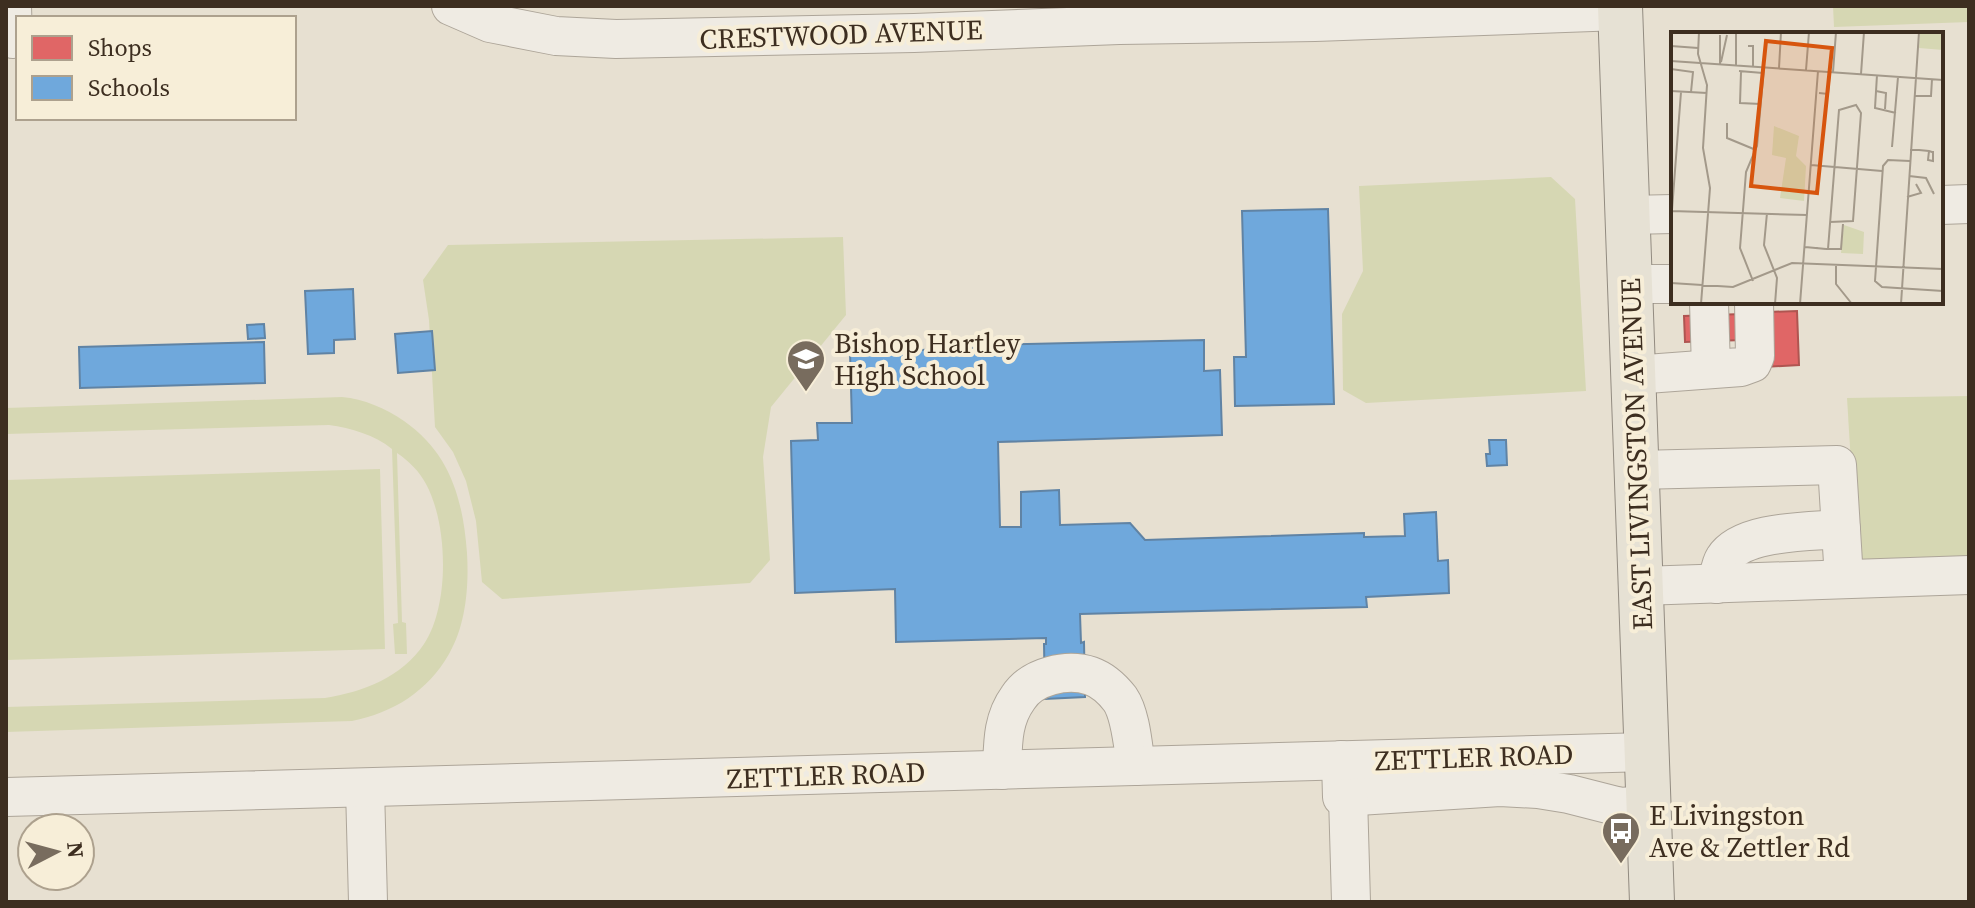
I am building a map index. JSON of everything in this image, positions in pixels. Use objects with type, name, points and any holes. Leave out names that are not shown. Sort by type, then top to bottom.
[{"type":"main road","name":"EAST LIVINGSTON AVENUE","points":[[1620,9],[1652,902]]},
{"type":"street","name":"CRESTWOOD AVENUE","points":[[451,6],[494,15],[556,36],[616,39],[913,19],[1620,9]]},
{"type":"street","points":[[1943,205],[1969,204]]},
{"type":"street","points":[[1628,215],[1671,214]]},
{"type":"street","points":[[1630,284],[1671,284]]},
{"type":"street","points":[[1709,304],[1711,369]]},
{"type":"street","points":[[1633,375],[1741,367],[1752,363],[1755,356],[1754,304]]},
{"type":"street","points":[[1637,470],[1837,465],[1844,579]]},
{"type":"street","points":[[1717,584],[1725,558],[1740,546],[1766,535],[1841,529]]},
{"type":"street","points":[[1641,586],[1969,575]]},
{"type":"street","points":[[1002,770],[1004,730],[1019,695],[1044,677],[1072,673],[1093,676],[1109,687],[1122,702],[1132,734],[1136,766]]},
{"type":"street","name":"ZETTLER ROAD","points":[[6,797],[1136,766],[1357,783],[1647,752]]},
{"type":"street","points":[[1351,902],[1357,783],[1500,787],[1554,792],[1620,807],[1649,805]]},
{"type":"street","points":[[365,788],[368,902]]},
{"type":"green space","points":[[1833,6],[1969,6],[1969,22],[1834,27]]},
{"type":"green space","points":[[1551,177],[1575,199],[1586,391],[1366,403],[1343,390],[1342,314],[1363,271],[1359,186]]},
{"type":"green space","points":[[843,237],[846,315],[771,407],[763,457],[770,560],[750,583],[502,599],[482,582],[476,521],[466,481],[453,452],[435,427],[429,320],[423,280],[448,245]]},
{"type":"green space","points":[[1969,396],[1969,559],[1857,562],[1847,398]]},
{"type":"green space","points":[[342,397],[382,408],[420,434],[443,463],[457,496],[467,553],[465,605],[455,643],[431,679],[395,706],[352,721],[6,732],[6,707],[325,698],[367,687],[405,666],[424,644],[438,608],[442,587],[442,542],[439,520],[423,479],[397,453],[402,622],[406,623],[407,654],[395,654],[393,624],[398,623],[392,449],[378,440],[354,430],[329,425],[6,434],[6,408]]},
{"type":"green space","points":[[380,469],[385,649],[6,660],[6,480]]},
{"type":"building: Shops","points":[[1797,311],[1799,365],[1764,367],[1769,312]]},
{"type":"building: Shops","points":[[1742,314],[1742,340],[1685,342],[1684,316]]},
{"type":"building: Schools","points":[[1328,209],[1334,404],[1235,406],[1234,357],[1246,357],[1242,211]]},
{"type":"building: Schools","points":[[353,289],[355,339],[334,340],[334,353],[308,354],[305,291]]},
{"type":"building: Schools","points":[[264,324],[265,338],[248,339],[247,325]]},
{"type":"building: Schools","points":[[432,331],[435,370],[398,373],[395,334]]},
{"type":"building: Schools","points":[[1204,340],[1204,371],[1220,370],[1222,435],[998,442],[1000,527],[1021,527],[1021,492],[1059,490],[1060,525],[1130,523],[1145,540],[1364,533],[1364,537],[1405,536],[1404,514],[1436,512],[1438,561],[1448,560],[1449,593],[1366,597],[1367,607],[1080,614],[1085,697],[1045,699],[1046,638],[896,642],[895,589],[795,593],[791,441],[818,440],[817,423],[852,423],[850,352]]},
{"type":"building: Schools","points":[[264,342],[265,383],[80,388],[79,347]]},
{"type":"building: Schools","points":[[1489,440],[1506,440],[1507,465],[1487,466]]},
{"type":"place","name":"Bishop Hartley High School","points":[[806,393]]},
{"type":"place","name":"E Livingston Ave & Zettler Rd","points":[[1621,865]]}]
